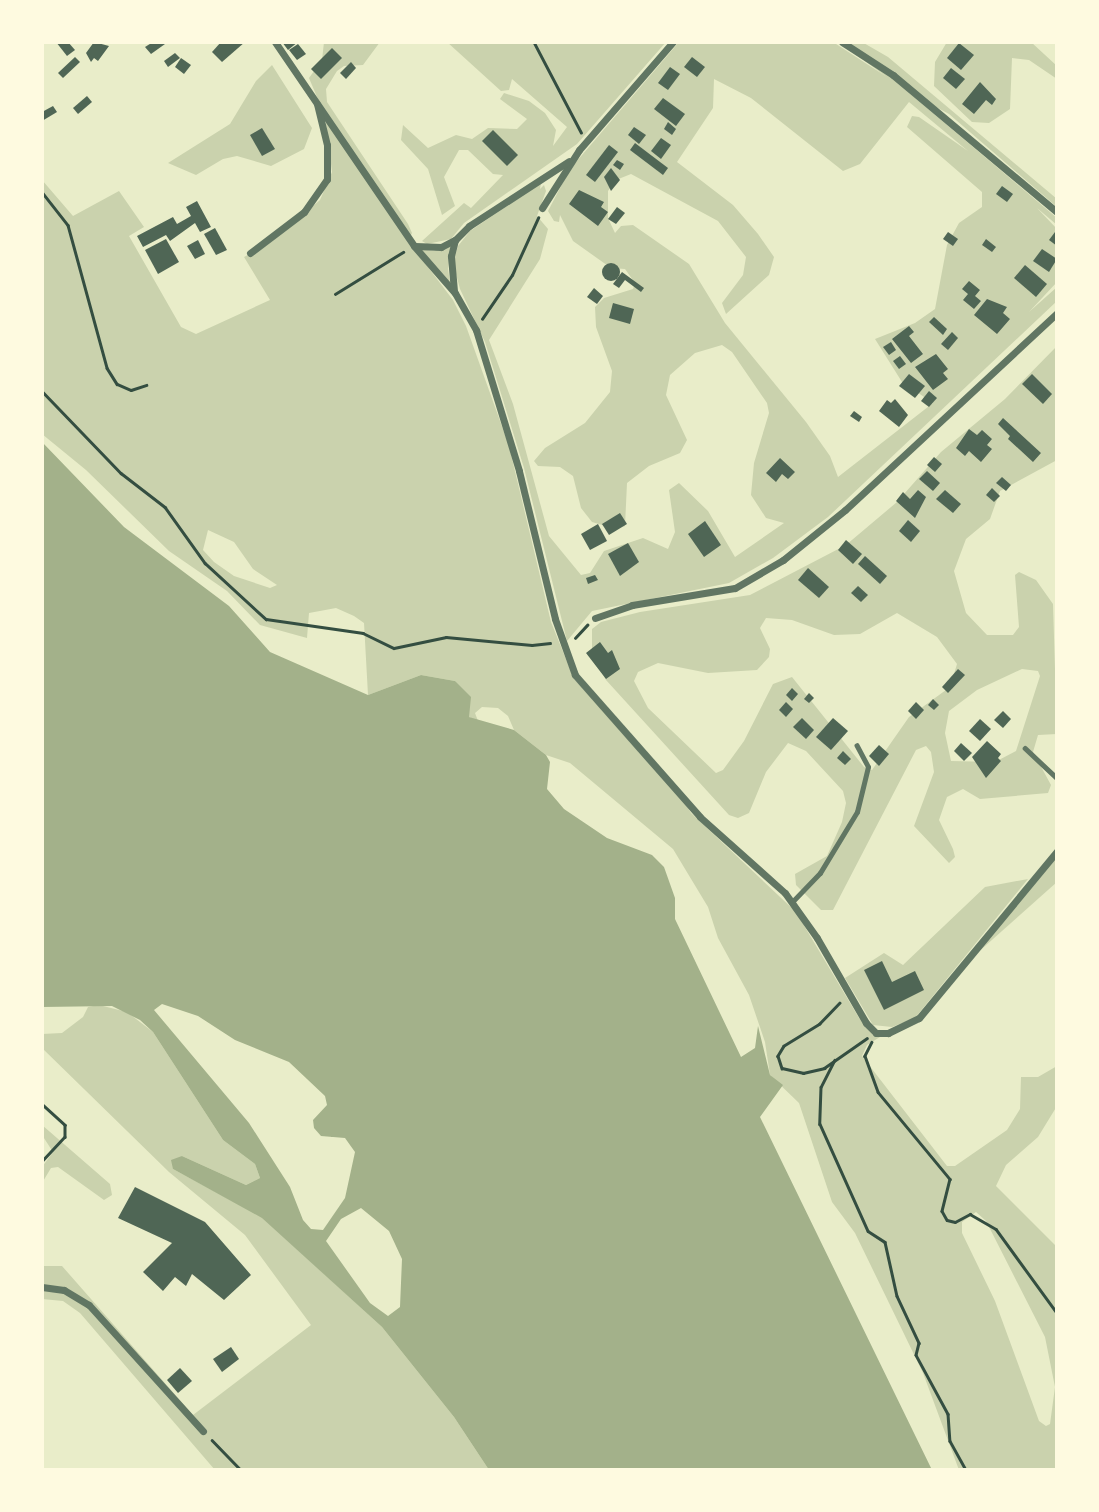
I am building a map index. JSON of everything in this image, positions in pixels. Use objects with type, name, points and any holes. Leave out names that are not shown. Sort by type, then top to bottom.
[{"type":"street","points":[[275,42],[414,246],[455,293],[476,330],[564,645],[575,675],[596,702],[678,788],[699,817],[792,902],[876,1033],[909,1026],[919,1018],[1057,852]]},
{"type":"street","points":[[542,208],[582,146],[673,42]]},
{"type":"street","points":[[842,42],[893,75],[1057,212]]},
{"type":"street","points":[[250,253],[304,212],[327,179],[327,145],[314,97]]},
{"type":"street","points":[[414,246],[441,247],[455,240],[469,226],[573,159]]},
{"type":"street","points":[[455,240],[451,256],[455,293]]},
{"type":"street","points":[[595,618],[632,605],[735,588],[783,560],[845,510],[1057,313]]},
{"type":"street","points":[[42,1287],[64,1290],[89,1305],[203,1431]]},
{"type":"lane","points":[[792,902],[820,873],[857,812],[868,767],[857,746]]},
{"type":"lane","points":[[1025,748],[1057,778]]},
{"type":"path","points":[[534,42],[573,116],[582,146]]},
{"type":"path","points":[[42,192],[68,225],[107,368],[117,384],[131,390],[146,384]]},
{"type":"path","points":[[476,330],[512,275],[542,208]]},
{"type":"path","points":[[335,295],[414,246]]},
{"type":"path","points":[[42,391],[111,464],[165,507],[205,563],[266,619],[363,633],[394,648],[446,638],[564,645],[595,618]]},
{"type":"path","points":[[846,990],[827,1018],[791,1039],[778,1056],[782,1068],[791,1073],[811,1072],[876,1033]]},
{"type":"path","points":[[876,1033],[865,1056],[868,1069],[878,1092],[950,1179],[942,1211],[947,1220],[955,1222],[970,1214],[996,1229],[1057,1313]]},
{"type":"path","points":[[835,1060],[821,1087],[820,1124],[868,1231],[886,1242],[897,1296],[919,1343],[916,1354],[948,1414],[950,1441],[966,1470]]},
{"type":"path","points":[[42,1104],[65,1125],[65,1137],[42,1162]]},
{"type":"path","points":[[203,1431],[241,1470]]},
{"type":"shaded area","points":[[324,42],[380,42],[363,65],[344,66],[337,71],[326,89],[327,102],[408,224],[412,233],[408,241],[453,300],[466,326],[509,446],[551,622],[574,679],[673,785],[691,813],[796,912],[859,1018],[880,1037],[867,1045],[862,1056],[947,1166],[955,1166],[1007,1130],[1020,1109],[1021,1077],[1038,1077],[1057,1066],[1057,1106],[1038,1137],[1006,1165],[996,1186],[1057,1247],[1057,1470],[959,1470],[923,1373],[855,1233],[832,1202],[799,1103],[770,1075],[765,1042],[749,995],[718,938],[708,907],[673,849],[570,763],[546,755],[514,730],[508,716],[498,708],[482,707],[475,713],[478,721],[469,717],[455,681],[421,675],[368,695],[364,623],[354,616],[336,608],[309,613],[307,638],[260,625],[227,591],[169,551],[86,470],[42,434],[42,180],[73,216],[119,191],[144,227],[129,236],[181,327],[196,334],[270,300],[244,257],[267,245],[320,200],[332,172],[325,116],[309,78],[322,60]],"holes":[[[208,530],[234,542],[253,569],[277,585],[270,588],[234,576],[214,562],[203,550]],[[976,1212],[986,1221],[1045,1337],[1055,1387],[1050,1424],[1046,1426],[1039,1421],[995,1301],[962,1233],[962,1222]]]},
{"type":"shaded area","points":[[447,42],[666,42],[577,144],[464,223],[451,239],[427,244],[422,241],[464,203],[471,208],[503,175],[493,174],[468,150],[459,150],[444,177],[455,206],[442,215],[428,169],[401,140],[403,125],[428,148],[456,135],[472,139],[488,128],[517,129],[527,119],[500,99],[504,93],[529,101],[545,113],[556,130],[553,146],[567,127],[512,79],[509,90],[501,91]]},
{"type":"shaded area","points":[[679,42],[833,42],[887,77],[838,42],[862,42],[888,57],[1057,199],[1057,207],[949,114],[908,92],[1057,218],[1057,225],[1037,208],[1057,229],[1057,282],[1029,312],[1057,287],[1057,301],[828,517],[773,558],[729,583],[592,611],[567,641],[524,468],[485,342],[460,289],[453,263],[458,246],[470,231],[541,183],[540,189],[544,185],[546,191],[537,216],[548,229],[540,259],[489,340],[513,404],[549,536],[581,575],[590,573],[604,551],[643,538],[668,549],[675,532],[669,490],[679,483],[708,511],[735,557],[784,523],[766,518],[751,495],[754,463],[769,413],[767,403],[732,352],[722,345],[695,353],[670,375],[666,395],[687,440],[680,453],[649,466],[627,483],[625,526],[616,529],[592,522],[581,508],[573,476],[560,467],[538,466],[534,461],[545,448],[585,423],[610,392],[612,371],[596,327],[595,307],[604,298],[633,289],[635,283],[625,269],[611,268],[573,241],[560,215],[559,222],[554,221],[548,211],[570,169]],"holes":[[[714,79],[751,98],[843,171],[860,164],[909,102],[968,151],[919,117],[912,116],[907,127],[982,192],[982,207],[959,223],[947,245],[935,309],[915,323],[875,339],[902,382],[933,403],[838,477],[830,456],[806,422],[725,323],[689,264],[633,225],[621,226],[615,233],[608,218],[608,191],[616,180],[631,174],[718,221],[746,257],[743,275],[722,303],[726,314],[769,275],[774,257],[733,205],[677,162],[713,108]]]},
{"type":"shaded area","points":[[947,42],[1031,42],[1057,66],[1057,79],[1029,60],[1012,58],[1010,109],[989,123],[972,122],[934,86],[935,62]]},
{"type":"shaded area","points":[[272,65],[312,128],[304,149],[271,166],[237,156],[223,159],[196,175],[168,163],[230,124],[256,81]]},
{"type":"shaded area","points":[[451,244],[448,268],[450,284],[420,249],[434,251]]},
{"type":"shaded area","points":[[1057,346],[1057,460],[1000,491],[990,519],[966,539],[954,571],[966,613],[987,635],[1013,635],[1019,627],[1015,575],[1019,572],[1036,580],[1053,604],[1057,734],[1038,735],[1033,752],[1051,785],[1048,793],[980,799],[963,789],[947,797],[939,820],[955,857],[949,863],[914,826],[934,772],[931,752],[926,746],[916,750],[833,910],[821,910],[796,885],[795,874],[827,856],[842,822],[846,803],[843,791],[806,751],[788,743],[766,772],[749,813],[738,818],[729,815],[606,680],[592,656],[592,629],[601,622],[640,612],[750,595],[846,545],[897,502],[941,452],[1005,399]],"holes":[[[897,613],[937,637],[957,664],[950,687],[909,717],[872,770],[864,767],[792,677],[773,684],[744,741],[723,770],[716,773],[648,708],[634,681],[638,672],[658,663],[708,673],[757,670],[769,657],[770,649],[760,628],[766,618],[792,620],[834,635],[860,634]],[[1022,669],[1038,671],[1040,676],[1016,751],[995,762],[951,761],[945,733],[949,711],[977,690]]]},
{"type":"shaded area","points":[[42,442],[124,527],[229,606],[270,652],[368,695],[421,675],[455,681],[471,697],[469,717],[514,730],[546,755],[550,762],[547,789],[564,809],[607,838],[652,855],[664,867],[675,898],[675,919],[741,1057],[755,1048],[758,1026],[770,1075],[783,1085],[760,1117],[932,1470],[489,1470],[454,1417],[382,1327],[262,1218],[173,1169],[171,1160],[182,1156],[246,1185],[260,1178],[255,1164],[223,1140],[153,1032],[140,1020],[112,1006],[42,1007]],"holes":[[[162,1004],[198,1016],[235,1040],[289,1062],[325,1096],[327,1105],[313,1120],[314,1128],[321,1136],[345,1138],[355,1152],[345,1198],[323,1230],[311,1229],[303,1220],[290,1187],[249,1123],[154,1010]],[[361,1208],[389,1231],[402,1259],[400,1307],[388,1316],[370,1303],[326,1241],[341,1219]]]},
{"type":"shaded area","points":[[1057,855],[1057,882],[975,955]]},
{"type":"shaded area","points":[[1028,879],[915,1018],[892,1027],[873,1025],[845,978],[884,953],[903,965],[985,887]]},
{"type":"shaded area","points":[[99,1005],[127,1012],[153,1032],[223,1140],[255,1164],[260,1178],[246,1185],[182,1156],[173,1169],[262,1217],[382,1327],[454,1417],[489,1470],[215,1470],[80,1313],[63,1301],[42,1299],[42,1266],[62,1266],[193,1415],[311,1325],[245,1235],[169,1172],[42,1048],[42,1034],[62,1033],[83,1017],[88,1007]]},
{"type":"shaded area","points":[[42,1125],[110,1184],[112,1195],[104,1200],[58,1167],[51,1168],[42,1183],[42,1167],[53,1152],[42,1135]]},
{"type":"building","points":[[56,42],[68,42],[75,50],[67,56]]},
{"type":"building","points":[[94,42],[109,46],[98,61],[94,58],[91,62],[86,53]]},
{"type":"building","points":[[153,42],[165,44],[151,54],[145,47]]},
{"type":"building","points":[[221,42],[245,42],[222,62],[212,52]]},
{"type":"building","points":[[282,42],[298,42],[288,50]]},
{"type":"building","points":[[959,43],[974,55],[961,70],[947,58]]},
{"type":"building","points":[[298,44],[306,54],[297,60],[289,50]]},
{"type":"building","points":[[332,48],[342,58],[321,79],[311,69]]},
{"type":"building","points":[[175,53],[180,58],[168,67],[164,61]]},
{"type":"building","points":[[75,57],[80,62],[63,78],[58,73]]},
{"type":"building","points":[[692,57],[705,67],[697,77],[684,67]]},
{"type":"building","points":[[181,58],[191,65],[184,74],[175,67]]},
{"type":"building","points":[[351,62],[356,68],[346,79],[340,73]]},
{"type":"building","points":[[670,67],[680,74],[668,90],[658,83]]},
{"type":"building","points":[[951,68],[965,79],[956,89],[943,78]]},
{"type":"building","points":[[980,82],[996,99],[992,105],[986,100],[974,114],[962,104]]},
{"type":"building","points":[[87,96],[92,102],[78,114],[73,108]]},
{"type":"building","points":[[663,98],[685,114],[676,126],[654,109]]},
{"type":"building","points":[[53,106],[57,112],[42,121],[42,112]]},
{"type":"building","points":[[668,122],[676,129],[672,135],[664,129]]},
{"type":"building","points":[[634,127],[646,135],[639,144],[628,135]]},
{"type":"building","points":[[262,128],[275,149],[262,156],[250,135]]},
{"type":"building","points":[[493,130],[518,155],[507,166],[482,141]]},
{"type":"building","points":[[661,138],[671,145],[661,159],[651,151]]},
{"type":"building","points":[[635,143],[668,168],[663,175],[630,150]]},
{"type":"building","points":[[609,145],[618,152],[595,182],[586,175]]},
{"type":"building","points":[[617,160],[624,164],[620,170],[613,165]]},
{"type":"building","points":[[611,168],[620,180],[611,191],[604,177]]},
{"type":"building","points":[[1002,186],[1013,194],[1007,202],[996,194]]},
{"type":"building","points":[[579,190],[604,202],[601,207],[608,212],[598,226],[569,204]]},
{"type":"building","points":[[197,201],[211,227],[200,232],[195,223],[170,241],[166,235],[143,247],[137,236],[173,217],[177,224],[191,216],[186,207]]},
{"type":"building","points":[[617,207],[625,213],[616,224],[608,219]]},
{"type":"building","points":[[215,228],[227,250],[216,255],[204,234]]},
{"type":"building","points":[[948,232],[958,239],[953,246],[943,239]]},
{"type":"building","points":[[1057,233],[1057,246],[1049,240]]},
{"type":"building","points":[[166,239],[179,262],[158,274],[145,250]]},
{"type":"building","points":[[986,239],[996,247],[992,252],[982,245]]},
{"type":"building","points":[[198,240],[205,254],[195,259],[187,246]]},
{"type":"building","points":[[1042,249],[1057,259],[1049,272],[1033,261]]},
{"type":"building","points":[[611,263],[617,266],[620,272],[617,278],[611,281],[605,278],[602,272],[605,266]]},
{"type":"building","points":[[1025,265],[1047,284],[1036,297],[1014,278]]},
{"type":"building","points":[[622,272],[644,288],[641,292],[625,280],[619,288],[613,284]]},
{"type":"building","points":[[969,281],[980,290],[975,296],[981,301],[974,309],[963,300],[968,294],[962,289]]},
{"type":"building","points":[[594,288],[603,296],[597,304],[587,297]]},
{"type":"building","points":[[987,299],[1007,307],[1003,313],[1010,319],[997,334],[974,315]]},
{"type":"building","points":[[613,303],[634,309],[630,324],[609,318]]},
{"type":"building","points":[[934,317],[947,329],[943,335],[929,322]]},
{"type":"building","points":[[909,326],[914,332],[909,336],[923,354],[911,363],[892,339]]},
{"type":"building","points":[[952,332],[958,338],[948,350],[941,344]]},
{"type":"building","points":[[891,342],[896,350],[889,355],[883,347]]},
{"type":"building","points":[[936,354],[948,369],[943,373],[948,379],[933,390],[915,367]]},
{"type":"building","points":[[900,356],[906,364],[899,369],[893,361]]},
{"type":"building","points":[[909,374],[925,386],[915,398],[899,386]]},
{"type":"building","points":[[1032,374],[1052,394],[1043,404],[1022,384]]},
{"type":"building","points":[[929,391],[937,398],[929,407],[921,401]]},
{"type":"building","points":[[895,399],[908,415],[899,427],[879,411],[887,400],[891,403]]},
{"type":"building","points":[[854,411],[862,417],[859,422],[850,416]]},
{"type":"building","points":[[1003,418],[1041,453],[1033,462],[1008,439],[1010,436],[998,424]]},
{"type":"building","points":[[969,429],[977,435],[982,430],[992,439],[987,445],[992,449],[981,462],[969,451],[965,456],[956,448]]},
{"type":"building","points":[[934,457],[942,464],[935,472],[927,465]]},
{"type":"building","points":[[780,458],[795,472],[788,479],[782,474],[776,482],[766,473]]},
{"type":"building","points":[[927,471],[940,483],[933,491],[919,479]]},
{"type":"building","points":[[1002,477],[1011,485],[1006,491],[996,483]]},
{"type":"building","points":[[992,488],[1000,496],[994,502],[986,495]]},
{"type":"building","points":[[918,490],[926,497],[915,518],[896,501],[903,492],[910,499]]},
{"type":"building","points":[[945,490],[961,504],[953,513],[936,499]]},
{"type":"building","points":[[620,513],[627,524],[609,535],[602,524]]},
{"type":"building","points":[[908,520],[920,531],[911,542],[899,531]]},
{"type":"building","points":[[705,521],[721,545],[704,557],[688,534]]},
{"type":"building","points":[[598,524],[607,541],[590,550],[581,534]]},
{"type":"building","points":[[846,540],[862,554],[853,564],[838,550]]},
{"type":"building","points":[[628,543],[639,562],[620,576],[608,554]]},
{"type":"building","points":[[865,556],[887,576],[880,584],[858,564]]},
{"type":"building","points":[[808,568],[829,587],[819,598],[798,580]]},
{"type":"building","points":[[595,575],[598,580],[588,584],[586,578]]},
{"type":"building","points":[[858,586],[868,595],[861,602],[851,593]]},
{"type":"building","points":[[600,642],[608,653],[612,650],[620,669],[606,679],[586,653]]},
{"type":"building","points":[[958,669],[965,675],[948,693],[942,687]]},
{"type":"building","points":[[792,688],[798,694],[792,701],[786,695]]},
{"type":"building","points":[[809,693],[814,698],[809,703],[804,699]]},
{"type":"building","points":[[933,699],[939,705],[934,710],[928,705]]},
{"type":"building","points":[[786,702],[793,709],[786,717],[779,710]]},
{"type":"building","points":[[916,702],[924,710],[916,719],[908,711]]},
{"type":"building","points":[[1003,711],[1011,719],[1003,728],[994,720]]},
{"type":"building","points":[[802,718],[814,730],[806,739],[793,727]]},
{"type":"building","points":[[833,718],[848,731],[831,750],[816,737]]},
{"type":"building","points":[[980,719],[991,729],[980,741],[969,731]]},
{"type":"building","points":[[987,741],[1001,754],[998,758],[1001,761],[986,778],[972,757]]},
{"type":"building","points":[[961,743],[972,753],[964,761],[954,751]]},
{"type":"building","points":[[879,745],[889,754],[879,766],[869,756]]},
{"type":"building","points":[[843,751],[851,759],[845,765],[837,758]]},
{"type":"building","points":[[882,961],[892,982],[915,971],[924,990],[884,1010],[864,970]]},
{"type":"building","points":[[135,1187],[205,1222],[251,1275],[224,1300],[192,1274],[186,1286],[175,1277],[163,1291],[143,1272],[172,1243],[118,1218]]},
{"type":"building","points":[[231,1347],[239,1359],[222,1372],[213,1359]]},
{"type":"building","points":[[180,1368],[192,1381],[178,1393],[167,1380]]}]
